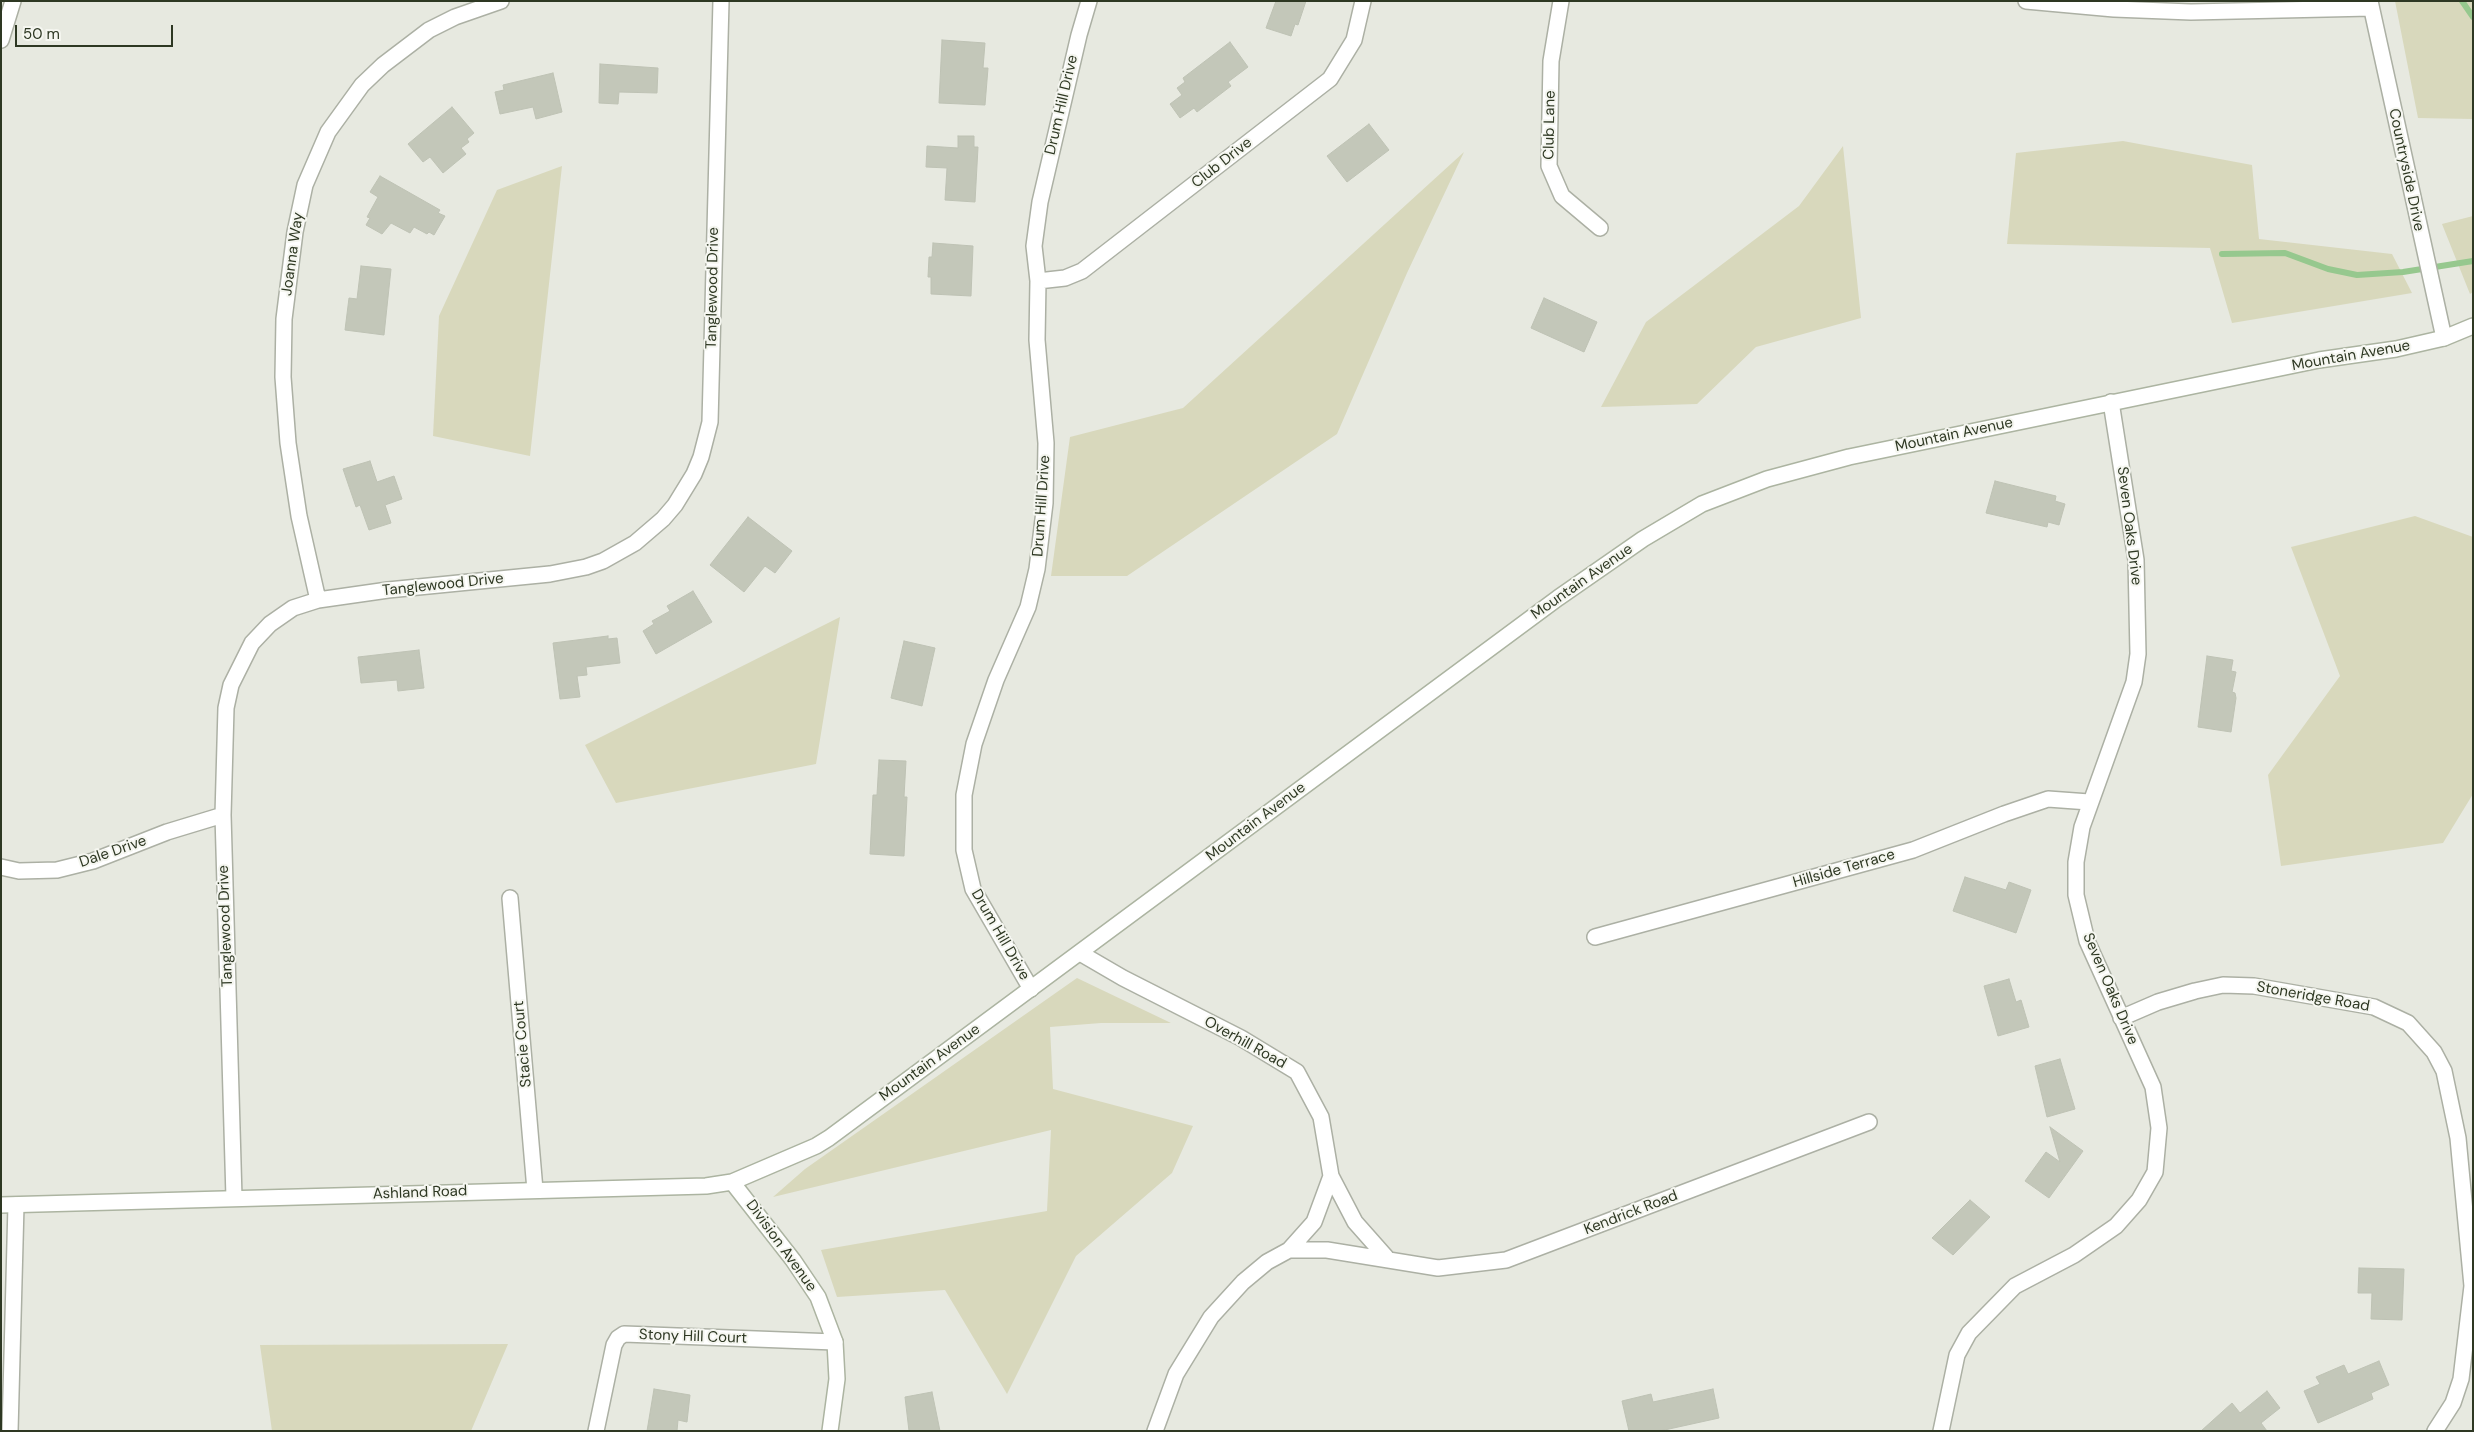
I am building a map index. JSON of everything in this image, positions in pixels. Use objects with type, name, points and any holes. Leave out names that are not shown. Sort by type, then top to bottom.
[{"type":"street","points":[[1,40],[13,1]]},
{"type":"street","name":"Joanna Way","points":[[318,600],[299,516],[288,443],[283,377],[284,320],[294,232],[305,185],[315,158],[339,116],[362,85],[383,65],[429,30],[455,17],[501,1]]},
{"type":"street","name":"Tanglewood Drive","points":[[234,1198],[223,816],[226,708],[231,685],[242,659],[252,642],[270,624],[293,608],[318,600],[388,590],[550,574],[586,567],[620,553],[636,543],[663,519],[680,498],[701,457],[710,422],[721,1]]},
{"type":"street","name":"Drum Hill Drive","points":[[1031,989],[972,889],[964,850],[964,794],[974,744],[996,680],[1028,607],[1037,569],[1045,503],[1046,444],[1037,340],[1038,281],[1034,246],[1040,202],[1079,34],[1089,1]]},
{"type":"street","name":"Club Drive","points":[[1038,281],[1065,278],[1082,271],[1330,79],[1354,40],[1364,1]]},
{"type":"street","name":"Club Lane","points":[[1560,1],[1551,61],[1549,166],[1562,196],[1600,228]]},
{"type":"street","points":[[2026,1],[2095,8],[2191,12],[2370,5]]},
{"type":"street","name":"Countryside Drive","points":[[2370,5],[2444,338]]},
{"type":"street","name":"Mountain Avenue","points":[[829,1138],[1573,587],[1643,539],[1702,504],[1767,479],[1849,457],[2319,360],[2396,349],[2444,338],[2473,326]]},
{"type":"street","name":"Seven Oaks Drive","points":[[1941,1431],[1957,1355],[1969,1333],[2015,1286],[2074,1255],[2116,1226],[2139,1200],[2154,1172],[2159,1128],[2153,1087],[2086,941],[2076,895],[2076,862],[2082,827],[2089,802],[2134,682],[2138,654],[2136,560],[2111,402]]},
{"type":"street","name":"Hillside Terrace","points":[[1596,937],[1913,850],[2004,814],[2048,799],[2089,802]]},
{"type":"street","name":"Dale Drive","points":[[1,867],[19,871],[57,870],[93,861],[167,832],[223,816]]},
{"type":"street","name":"Stacie Court","points":[[510,898],[535,1190]]},
{"type":"street","name":"Overhill Road","points":[[1080,953],[1130,982],[1240,1038],[1297,1072],[1321,1116],[1331,1176],[1314,1222],[1289,1250],[1267,1262],[1243,1282],[1211,1317],[1176,1374],[1155,1431]]},
{"type":"street","name":"Stoneridge Road","points":[[2121,1018],[2158,1002],[2195,991],[2223,985],[2254,986],[2374,1007],[2408,1023],[2434,1052],[2444,1071],[2458,1138],[2472,1286],[2461,1379],[2453,1403],[2435,1431]]},
{"type":"street","name":"Kendrick Road","points":[[1289,1250],[1327,1250],[1386,1257],[1438,1268],[1506,1260],[1869,1122]]},
{"type":"street","name":"Ashland Road","points":[[8,1205],[706,1186],[732,1182],[816,1146],[829,1138]]},
{"type":"street","points":[[1331,1176],[1355,1222],[1386,1257]]},
{"type":"street","name":"Division Avenue","points":[[732,1182],[793,1260],[818,1297],[835,1342],[837,1379],[830,1431]]},
{"type":"street","points":[[8,1205],[10,1431]]},
{"type":"street","name":"Stony Hill Court","points":[[596,1431],[614,1345],[618,1338],[624,1334],[835,1342]]},
{"type":"green space","points":[[2395,1],[2473,1],[2473,119],[2418,118]]},
{"type":"green space","points":[[2123,141],[2252,165],[2259,239],[2392,254],[2412,293],[2232,323],[2210,248],[2007,244],[2016,153]]},
{"type":"green space","points":[[1843,146],[1861,318],[1756,347],[1697,404],[1601,407],[1646,322],[1799,206]]},
{"type":"green space","points":[[1464,152],[1407,273],[1337,434],[1127,576],[1051,576],[1070,437],[1183,408]]},
{"type":"green space","points":[[562,166],[530,456],[433,436],[439,316],[497,190]]},
{"type":"green space","points":[[2473,216],[2473,292],[2470,294],[2442,224]]},
{"type":"green space","points":[[2415,516],[2473,537],[2473,794],[2443,843],[2281,866],[2268,775],[2340,676],[2291,547]]},
{"type":"green space","points":[[840,617],[816,764],[616,803],[585,745]]},
{"type":"green space","points":[[1077,978],[1171,1023],[1101,1023],[1050,1027],[1053,1089],[1193,1126],[1172,1173],[1076,1256],[1007,1394],[945,1290],[837,1297],[821,1250],[1047,1211],[1051,1130],[773,1197],[805,1169]]},
{"type":"green space","points":[[508,1344],[471,1431],[272,1431],[260,1345]]},
{"type":"building","points":[[1276,1],[1306,1],[1298,25],[1295,24],[1291,36],[1266,28]]},
{"type":"building","points":[[942,40],[985,43],[983,68],[988,68],[985,105],[939,103]]},
{"type":"building","points":[[1230,42],[1248,67],[1228,82],[1231,86],[1197,112],[1194,108],[1180,118],[1170,104],[1182,95],[1177,88],[1185,82],[1183,78]]},
{"type":"building","points":[[600,64],[658,68],[657,93],[619,92],[618,104],[599,103]]},
{"type":"building","points":[[553,73],[562,112],[536,119],[533,107],[500,114],[495,92],[504,90],[503,85]]},
{"type":"building","points":[[452,107],[474,133],[467,139],[469,142],[461,148],[466,154],[443,173],[430,157],[423,162],[408,144]]},
{"type":"building","points":[[1369,124],[1389,150],[1347,182],[1327,156]]},
{"type":"building","points":[[958,136],[974,136],[974,147],[978,147],[975,202],[945,200],[947,168],[926,167],[927,146],[958,148]]},
{"type":"building","points":[[380,176],[440,210],[438,213],[445,216],[434,235],[429,232],[427,234],[414,227],[410,233],[391,223],[382,234],[366,225],[370,218],[367,217],[378,197],[370,192]]},
{"type":"building","points":[[933,243],[973,246],[971,296],[931,294],[931,277],[928,277],[929,257],[932,257]]},
{"type":"building","points":[[361,266],[391,269],[384,335],[345,330],[349,298],[357,299]]},
{"type":"building","points":[[1544,298],[1597,322],[1584,352],[1531,328]]},
{"type":"building","points":[[370,461],[377,482],[394,476],[402,499],[385,505],[391,523],[369,530],[360,505],[356,507],[343,469]]},
{"type":"building","points":[[1995,481],[2056,496],[2055,501],[2065,504],[2059,525],[2048,522],[2047,527],[1986,513]]},
{"type":"building","points":[[748,517],[792,551],[775,573],[765,566],[744,592],[710,565]]},
{"type":"building","points":[[693,591],[712,622],[656,654],[643,631],[654,624],[652,621],[670,611],[667,606]]},
{"type":"building","points":[[608,636],[608,639],[617,638],[620,663],[586,667],[587,675],[577,676],[580,697],[560,699],[553,643]]},
{"type":"building","points":[[904,641],[935,648],[922,706],[891,698]]},
{"type":"building","points":[[419,650],[424,688],[398,691],[397,680],[361,683],[358,657]]},
{"type":"building","points":[[2207,656],[2233,660],[2231,671],[2236,672],[2232,692],[2235,693],[2236,698],[2231,732],[2198,727]]},
{"type":"building","points":[[879,760],[906,761],[904,797],[907,797],[904,856],[870,854],[873,795],[877,795]]},
{"type":"building","points":[[1965,877],[2006,890],[2009,882],[2031,890],[2016,933],[1953,911]]},
{"type":"building","points":[[2009,979],[2016,1002],[2021,1000],[2029,1027],[1998,1036],[1984,986]]},
{"type":"building","points":[[2060,1059],[2075,1109],[2047,1117],[2035,1066]]},
{"type":"building","points":[[2050,1127],[2083,1151],[2049,1198],[2025,1181],[2046,1152],[2060,1162]]},
{"type":"building","points":[[1970,1200],[1990,1217],[1953,1255],[1932,1238]]},
{"type":"building","points":[[2359,1268],[2404,1269],[2402,1320],[2371,1319],[2372,1293],[2358,1293]]},
{"type":"building","points":[[2379,1361],[2389,1385],[2371,1393],[2373,1399],[2318,1423],[2304,1391],[2320,1384],[2316,1377],[2344,1365],[2348,1374]]},
{"type":"building","points":[[654,1389],[690,1395],[687,1422],[678,1420],[677,1431],[647,1431]]},
{"type":"building","points":[[1713,1389],[1719,1418],[1660,1431],[1629,1431],[1622,1401],[1651,1394],[1653,1402]]},
{"type":"building","points":[[2267,1391],[2280,1408],[2261,1423],[2267,1431],[2201,1431],[2232,1403],[2240,1413]]},
{"type":"building","points":[[932,1392],[940,1431],[909,1431],[905,1397]]},
{"type":"waterway","points":[[2462,1],[2473,17]]},
{"type":"waterway","points":[[2222,254],[2285,253],[2328,269],[2357,275],[2403,272],[2473,261]]}]
